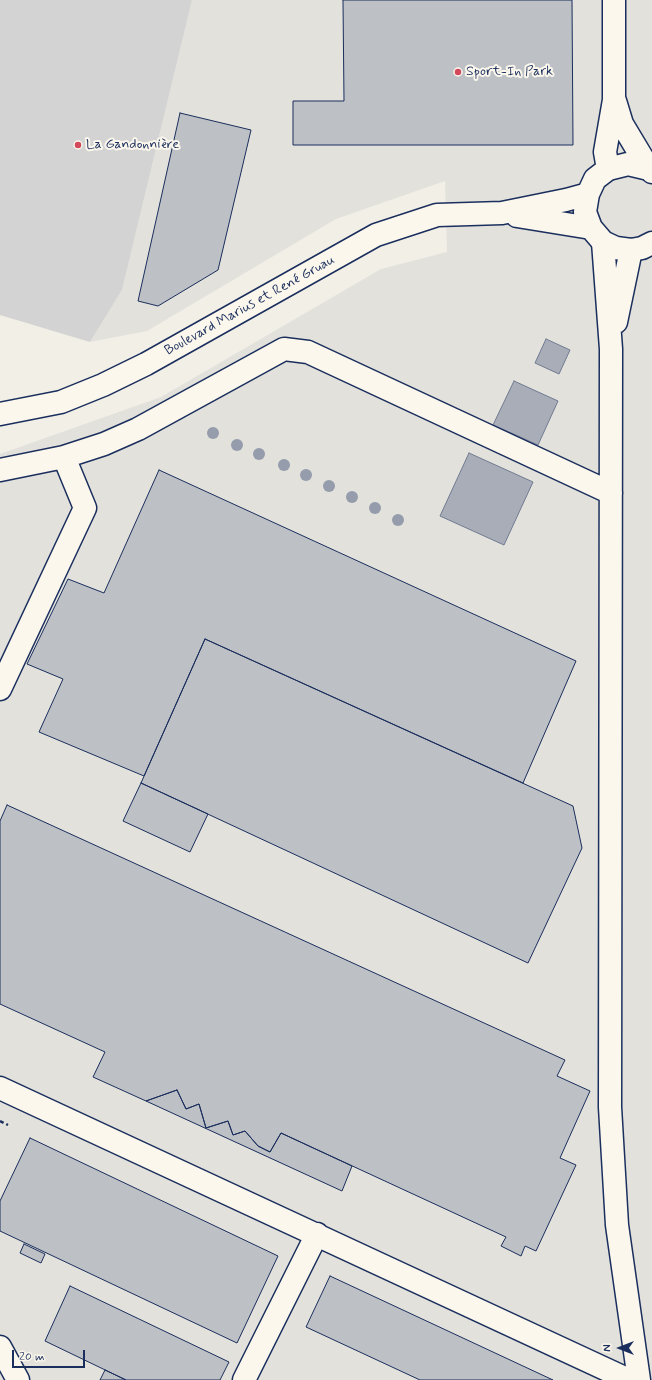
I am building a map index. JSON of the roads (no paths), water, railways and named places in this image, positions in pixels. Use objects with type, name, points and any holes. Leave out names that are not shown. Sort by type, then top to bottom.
[{"type":"main road","points":[[608,169],[605,152],[614,100],[614,0]]},
{"type":"main road","points":[[614,100],[622,124],[650,171]]},
{"type":"main road","points":[[639,1380],[617,1225],[610,1107],[611,349],[597,235],[586,212],[588,194],[595,179],[608,169],[628,164],[650,171]]},
{"type":"main road","name":"Boulevard Marius et René Gruau","points":[[0,414],[61,402],[102,385],[146,364],[376,235],[438,215],[502,213],[588,194]]},
{"type":"main road","name":"Boulevard Marius et René Gruau","points":[[502,213],[597,235],[616,248],[631,250]]},
{"type":"main road","points":[[611,349],[631,250],[642,248],[652,243]]},
{"type":"main road","points":[[0,470],[64,457],[104,444],[138,428],[272,354],[284,349],[296,349],[308,352],[611,494]]},
{"type":"main road","points":[[0,689],[85,508],[64,457]]},
{"type":"main road","points":[[0,1088],[629,1380]]},
{"type":"main road","points":[[244,1380],[317,1234]]},
{"type":"main road","points":[[0,1347],[18,1380]]},
{"type":"place","name":"Sport-In Park","points":[[458,72]]},
{"type":"place","name":"La Gandonnière","points":[[78,145]]}]
